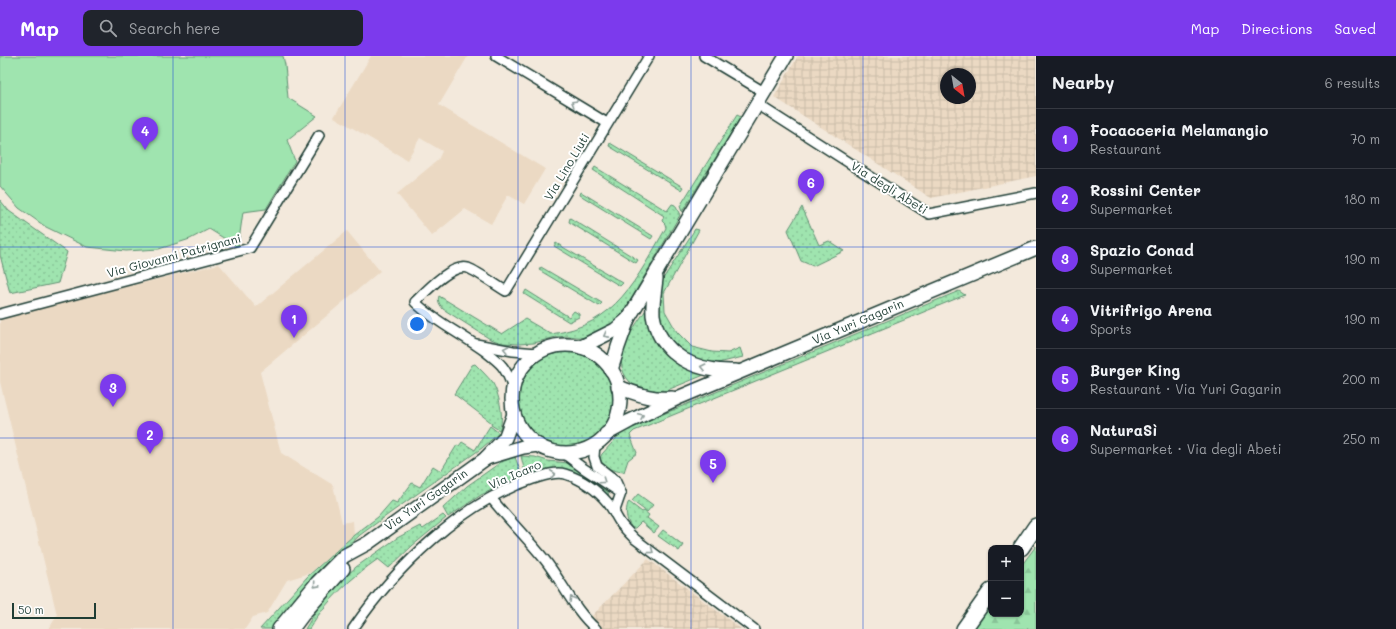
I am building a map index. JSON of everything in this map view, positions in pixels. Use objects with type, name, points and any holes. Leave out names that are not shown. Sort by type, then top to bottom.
[{"type":"main road","points":[[612,370],[628,319],[786,56]]},
{"type":"main road","name":"Via Yuri Gagarin","points":[[606,434],[680,397],[1036,248]]},
{"type":"main road","points":[[658,270],[653,314],[657,330],[667,346],[681,359],[697,366],[716,370],[741,371]]},
{"type":"main road","points":[[581,347],[615,330],[628,319]]},
{"type":"main road","name":"Via Yuri Gagarin","points":[[566,345],[581,347],[593,352],[612,370],[618,387],[619,404],[615,420],[606,434],[596,444],[574,452],[563,453],[550,450],[538,445],[528,437],[520,427],[514,414],[512,402],[513,388],[518,375],[526,363],[537,353],[551,347],[566,345]]},
{"type":"main road","name":"Via Yuri Gagarin","points":[[618,387],[646,397],[660,399],[680,397]]},
{"type":"main road","name":"Via Yuri Gagarin","points":[[279,629],[317,583],[344,556],[368,543],[484,459],[505,438],[514,414]]},
{"type":"main road","name":"Via Yuri Gagarin","points":[[484,459],[523,447],[538,445]]},
{"type":"main road","points":[[1023,545],[1036,526]]},
{"type":"main road","name":"Via Yuri Gagarin","points":[[292,629],[304,613],[368,543]]},
{"type":"main road","points":[[964,629],[988,595]]},
{"type":"street","points":[[496,56],[608,123]]},
{"type":"street","name":"Via Lino Liuti","points":[[474,343],[435,319],[415,302],[448,273],[460,267],[468,268],[506,291],[649,56]]},
{"type":"street","points":[[704,56],[764,92]]},
{"type":"street","name":"Via degli Abeti","points":[[757,104],[929,214],[1036,193]]},
{"type":"street","name":"Via Giovanni Patrignani","points":[[0,314],[250,248],[319,136]]},
{"type":"street","points":[[474,343],[513,351],[537,353]]},
{"type":"street","points":[[474,343],[501,364],[508,374],[513,388]]},
{"type":"street","points":[[596,444],[594,461],[597,466],[615,480],[621,493],[614,513]]},
{"type":"street","points":[[563,453],[621,493]]},
{"type":"street","name":"Via Icaro","points":[[353,629],[406,564],[436,537],[461,518],[491,498],[526,481],[551,473],[564,473],[581,480],[608,503],[621,525],[635,539],[754,629]]},
{"type":"street","points":[[491,498],[507,519],[545,560],[562,583],[578,610],[596,629]]},
{"type":"street","name":"Via Yuri Gagarin","points":[[299,629],[305,620],[304,613]]},
{"type":"shaded area","points":[[371,56],[468,56],[439,105],[545,169],[524,204],[508,195],[491,224],[465,209],[432,236],[397,194],[438,160],[442,151],[420,138],[407,160],[334,117]]},
{"type":"shaded area","points":[[798,56],[1036,56],[1036,176],[931,198],[774,97]]},
{"type":"shaded area","points":[[347,231],[380,271],[260,372],[281,453],[333,485],[342,523],[353,521],[354,535],[310,573],[287,580],[267,613],[253,617],[245,629],[49,629],[57,615],[0,382],[0,318],[219,264],[256,307]]},
{"type":"shaded area","points":[[648,559],[741,629],[596,629],[590,618]]},
{"type":"green space","points":[[0,56],[283,56],[288,98],[317,116],[287,140],[295,161],[266,209],[243,212],[238,247],[209,229],[190,239],[159,249],[126,251],[87,247],[46,227],[19,208],[0,186]]},
{"type":"green space","points":[[737,115],[741,117],[682,212],[680,206]]},
{"type":"green space","points":[[610,143],[683,187],[681,190],[609,146]]},
{"type":"green space","points":[[595,167],[667,211],[672,204],[675,205],[680,215],[616,323],[586,338],[568,336],[556,337],[534,343],[502,343],[490,339],[443,309],[438,298],[439,296],[502,334],[525,319],[551,334],[574,329],[593,321],[622,297],[645,265],[666,228],[662,221],[664,216],[593,170]]},
{"type":"green space","points":[[581,192],[653,236],[651,239],[580,195]]},
{"type":"green space","points":[[0,200],[9,211],[67,252],[58,283],[10,293],[0,255]]},
{"type":"green space","points":[[802,207],[819,245],[829,241],[844,251],[813,266],[801,261],[788,230]]},
{"type":"green space","points":[[570,218],[638,260],[636,263],[569,222]]},
{"type":"green space","points":[[695,229],[699,230],[664,293],[665,311],[677,332],[692,347],[712,352],[728,353],[740,348],[743,357],[714,364],[686,356],[666,337],[661,326],[657,302],[661,282]]},
{"type":"green space","points":[[556,243],[623,283],[620,286],[554,246]]},
{"type":"green space","points":[[541,267],[602,303],[599,306],[539,270]]},
{"type":"green space","points":[[526,290],[569,317],[574,311],[579,314],[579,317],[569,322],[524,294]]},
{"type":"green space","points":[[959,291],[965,295],[634,431],[630,435],[637,453],[628,460],[624,472],[609,469],[601,462],[600,458],[602,454],[621,433],[632,427]]},
{"type":"green space","points":[[649,305],[654,333],[709,373],[660,392],[642,389],[630,382],[624,373],[621,363],[622,353],[631,332]]},
{"type":"green space","points":[[566,352],[584,356],[599,366],[609,381],[613,399],[609,417],[599,432],[584,442],[566,446],[548,442],[533,432],[523,417],[519,399],[523,381],[533,366],[548,356]]},
{"type":"green space","points":[[475,364],[492,382],[497,392],[501,413],[501,425],[499,430],[454,394],[472,365]]},
{"type":"green space","points":[[490,426],[499,433],[482,448],[360,535],[328,565],[273,629],[260,629],[308,576],[354,535],[378,517],[392,501],[397,503],[412,483],[420,487],[433,466],[441,471],[457,445],[459,446],[462,442],[475,450]]},
{"type":"green space","points":[[521,456],[568,463],[608,492],[609,497],[590,482],[572,472],[552,470],[526,477]]},
{"type":"green space","points":[[515,457],[522,476],[481,495],[448,517],[443,508],[467,486],[501,462]]},
{"type":"green space","points":[[638,494],[653,505],[647,512],[632,501]]},
{"type":"green space","points":[[629,502],[642,512],[644,511],[649,515],[647,518],[659,527],[654,533],[641,522],[635,528],[632,528],[628,522],[626,513]]},
{"type":"green space","points":[[443,515],[446,518],[412,546],[389,568],[378,559],[359,574],[331,599],[309,629],[305,629],[327,593],[356,567],[397,538],[420,526],[423,529]]},
{"type":"green space","points":[[663,530],[683,545],[679,551],[658,536]]},
{"type":"green space","points":[[1036,546],[1036,629],[973,629],[988,610],[988,617],[1024,617],[1024,562]]},
{"type":"place","name":"Vitrifrigo Arena","points":[[145,150]]},
{"type":"place","name":"NaturaSì","points":[[811,202]]},
{"type":"place","name":"Focacceria Melamangio","points":[[294,338]]},
{"type":"place","name":"Spazio Conad","points":[[113,407]]},
{"type":"place","name":"Rossini Center","points":[[150,454]]},
{"type":"place","name":"Burger King","points":[[713,483]]}]
